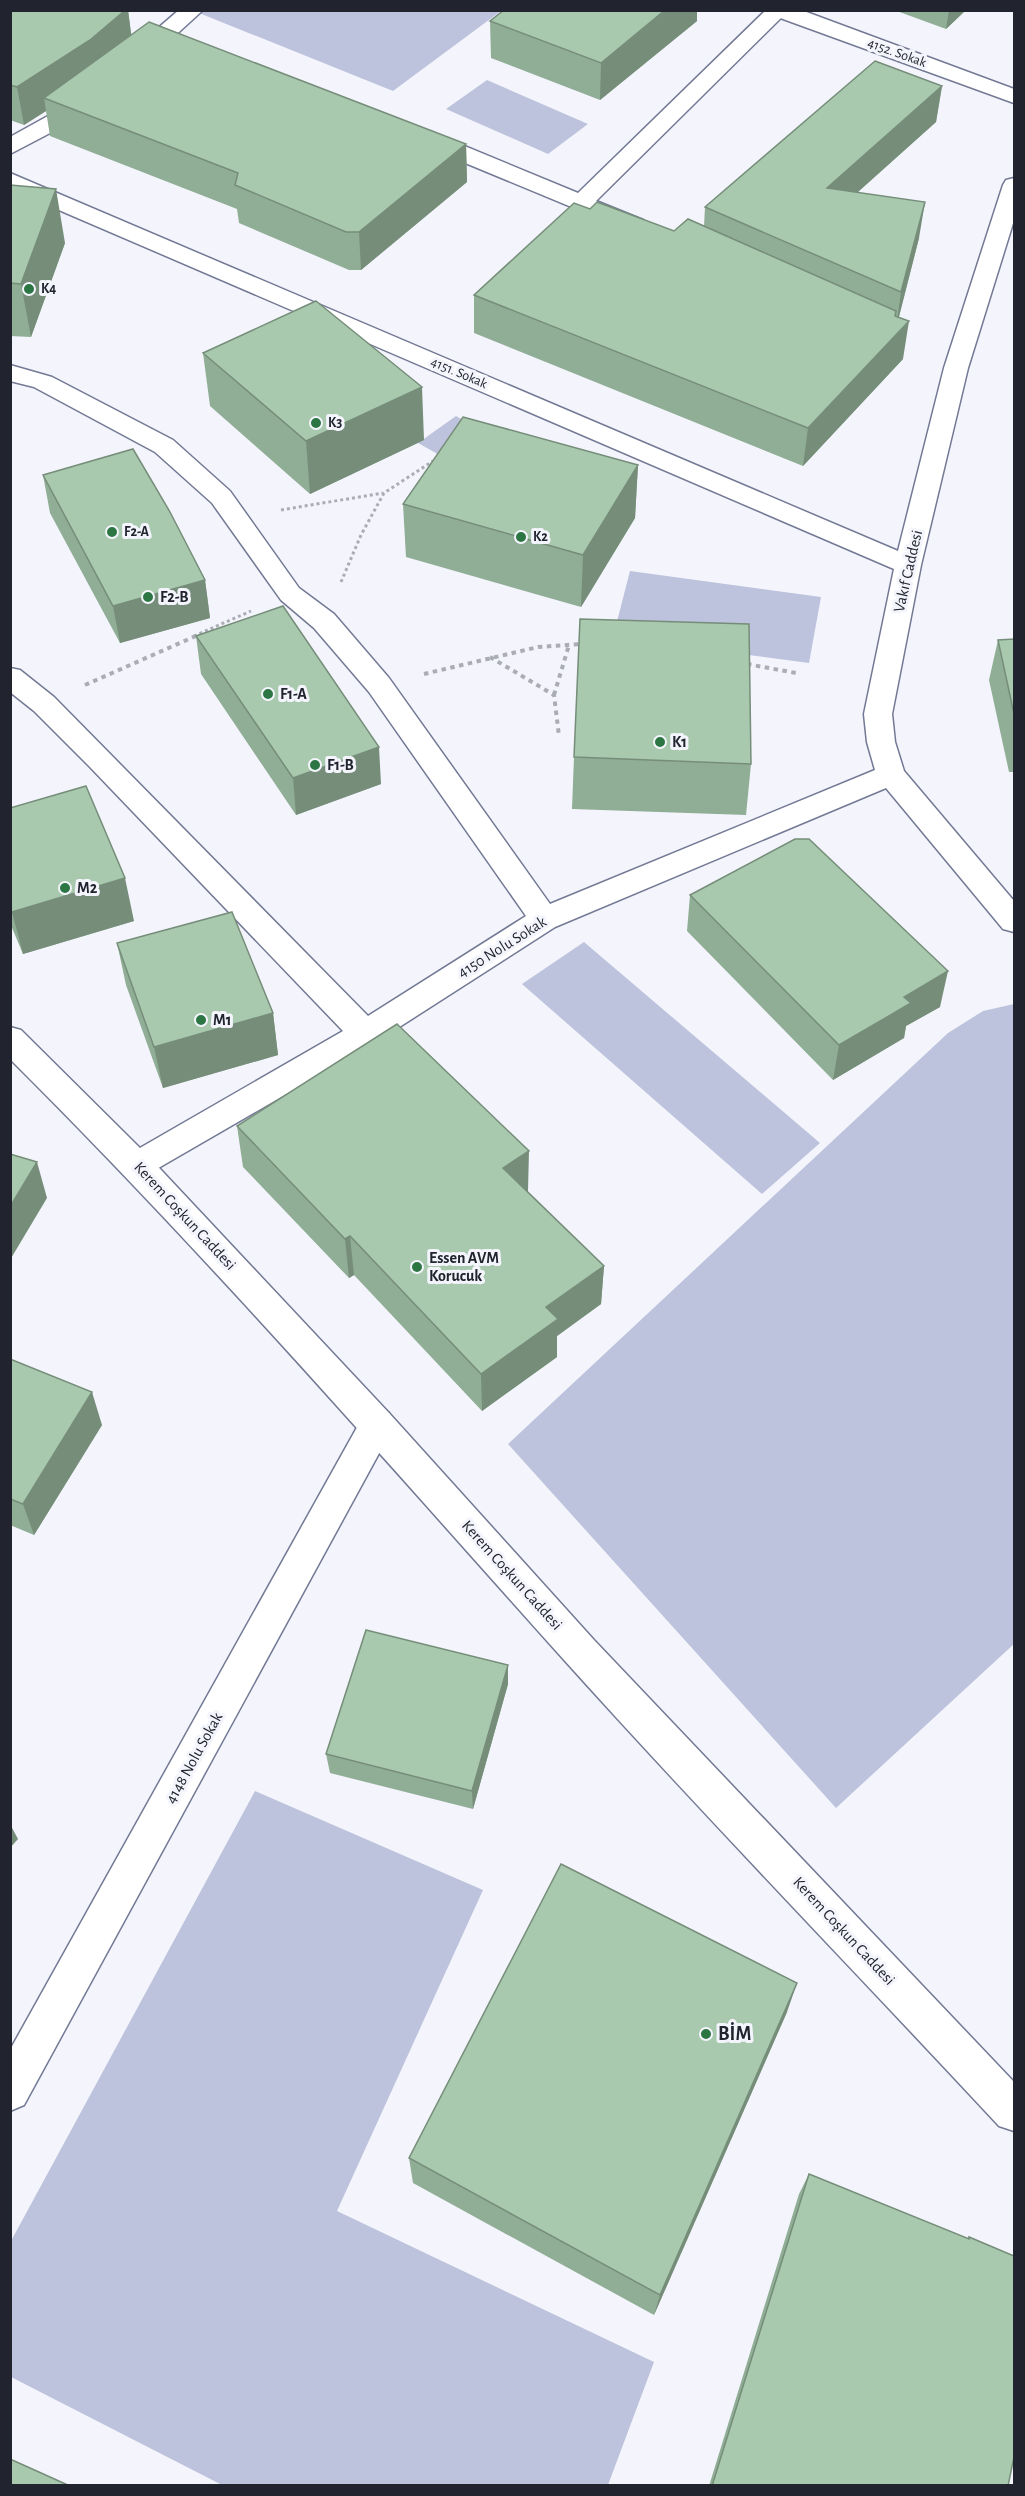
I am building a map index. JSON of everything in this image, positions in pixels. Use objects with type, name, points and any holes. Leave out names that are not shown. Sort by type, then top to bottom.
[{"type":"street","name":"4152. Sokak","points":[[780,10],[1014,96]]},
{"type":"street","points":[[582,201],[780,10]]},
{"type":"street","points":[[120,72],[192,11]]},
{"type":"street","points":[[10,147],[64,116],[102,87]]},
{"type":"street","points":[[405,130],[582,201],[657,234]]},
{"type":"street","name":"4151. Sokak","points":[[10,180],[908,565]]},
{"type":"street","name":"Vakıf Caddesi","points":[[1014,185],[956,368],[908,565],[878,714],[881,742],[891,775],[1014,921]]},
{"type":"street","points":[[10,373],[43,382],[164,446],[222,497],[290,594],[324,621],[380,685],[544,919]]},
{"type":"street","points":[[10,676],[44,704],[372,1028],[401,1046]]},
{"type":"street","name":"4150 Nolu Sokak","points":[[137,1165],[372,1028],[544,919],[891,775]]},
{"type":"street","name":"Kerem Coşkun Caddesi","points":[[10,1039],[137,1165],[376,1424],[581,1652],[1014,2111]]},
{"type":"street","name":"4148 Nolu Sokak","points":[[10,2091],[376,1424]]},
{"type":"path","points":[[236,517],[384,493],[435,460]]},
{"type":"path","points":[[10,474],[10,480]]},
{"type":"path","points":[[324,621],[361,535],[384,493]]},
{"type":"path","points":[[44,704],[290,594]]},
{"type":"path","points":[[380,685],[538,647],[592,643]]},
{"type":"path","points":[[559,736],[554,695],[569,645]]},
{"type":"path","points":[[489,657],[554,695]]},
{"type":"path","points":[[739,663],[796,673]]},
{"type":"shaded area","points":[[194,11],[501,11],[393,91]]},
{"type":"shaded area","points":[[487,80],[588,124],[548,154],[446,109]]},
{"type":"shaded area","points":[[456,416],[511,446],[473,474],[418,443]]},
{"type":"shaded area","points":[[630,571],[821,597],[809,663],[613,637]]},
{"type":"shaded area","points":[[584,942],[820,1143],[762,1194],[522,984]]},
{"type":"shaded area","points":[[1014,1004],[1014,1644],[836,1808],[508,1444],[948,1033],[983,1011]]},
{"type":"shaded area","points":[[255,1791],[483,1890],[337,2211],[654,2362],[608,2485],[222,2485],[11,2377],[11,2241]]},
{"type":"building","points":[[10,10],[118,10],[123,12],[90,40],[17,87],[10,85]]},
{"type":"building","points":[[504,10],[665,10],[601,63],[490,21]]},
{"type":"building","points":[[149,22],[466,144],[359,232],[346,232],[235,185],[238,173],[44,98]]},
{"type":"building","points":[[875,61],[942,86],[827,188],[925,202],[901,292],[705,207]]},
{"type":"building","points":[[10,185],[56,189],[21,284],[10,283]]},
{"type":"building","points":[[597,202],[674,231],[688,219],[896,311],[895,316],[909,321],[808,428],[474,295],[574,203],[590,209]]},
{"type":"building","points":[[316,301],[422,387],[306,441],[203,353]]},
{"type":"building","points":[[463,417],[638,465],[583,555],[403,504]]},
{"type":"building","points":[[133,449],[170,512],[205,580],[113,606],[43,475]]},
{"type":"building","points":[[283,606],[379,747],[293,778],[196,636]]},
{"type":"building","name":"K1","points":[[580,619],[749,624],[751,764],[574,757]]},
{"type":"building","points":[[1014,639],[1014,714],[998,640]]},
{"type":"building","points":[[86,786],[125,878],[12,912],[10,909],[10,808]]},
{"type":"building","points":[[795,839],[809,839],[948,971],[904,997],[911,1003],[839,1045],[690,895]]},
{"type":"building","points":[[232,912],[273,1013],[154,1047],[117,943]]},
{"type":"building","points":[[397,1024],[529,1151],[503,1168],[604,1266],[546,1307],[558,1319],[481,1374],[350,1236],[345,1239],[237,1126]]},
{"type":"building","points":[[10,1154],[37,1162],[10,1207]]},
{"type":"building","points":[[10,1359],[92,1392],[23,1504],[10,1499]]},
{"type":"building","points":[[366,1630],[508,1665],[472,1791],[326,1754]]},
{"type":"building","points":[[561,1864],[797,1983],[660,2295],[409,2158]]},
{"type":"building","points":[[809,2174],[1014,2256],[1014,2457],[1008,2486],[712,2486]]},
{"type":"building","points":[[10,2459],[70,2486],[10,2486]]},
{"type":"place","name":"K4","points":[[29,289]]},
{"type":"place","name":"K3","points":[[316,423]]},
{"type":"place","name":"F2-A","points":[[112,532]]},
{"type":"place","name":"K2","points":[[521,537]]},
{"type":"place","name":"F2-B","points":[[148,597]]},
{"type":"place","name":"F1-A","points":[[268,694]]},
{"type":"place","name":"K1","points":[[660,742]]},
{"type":"place","name":"F1-B","points":[[315,765]]},
{"type":"place","name":"M2","points":[[65,888]]},
{"type":"place","name":"M1","points":[[201,1020]]},
{"type":"place","name":"Essen AVM Korucuk","points":[[417,1267]]},
{"type":"place","name":"BİM","points":[[706,2034]]}]
